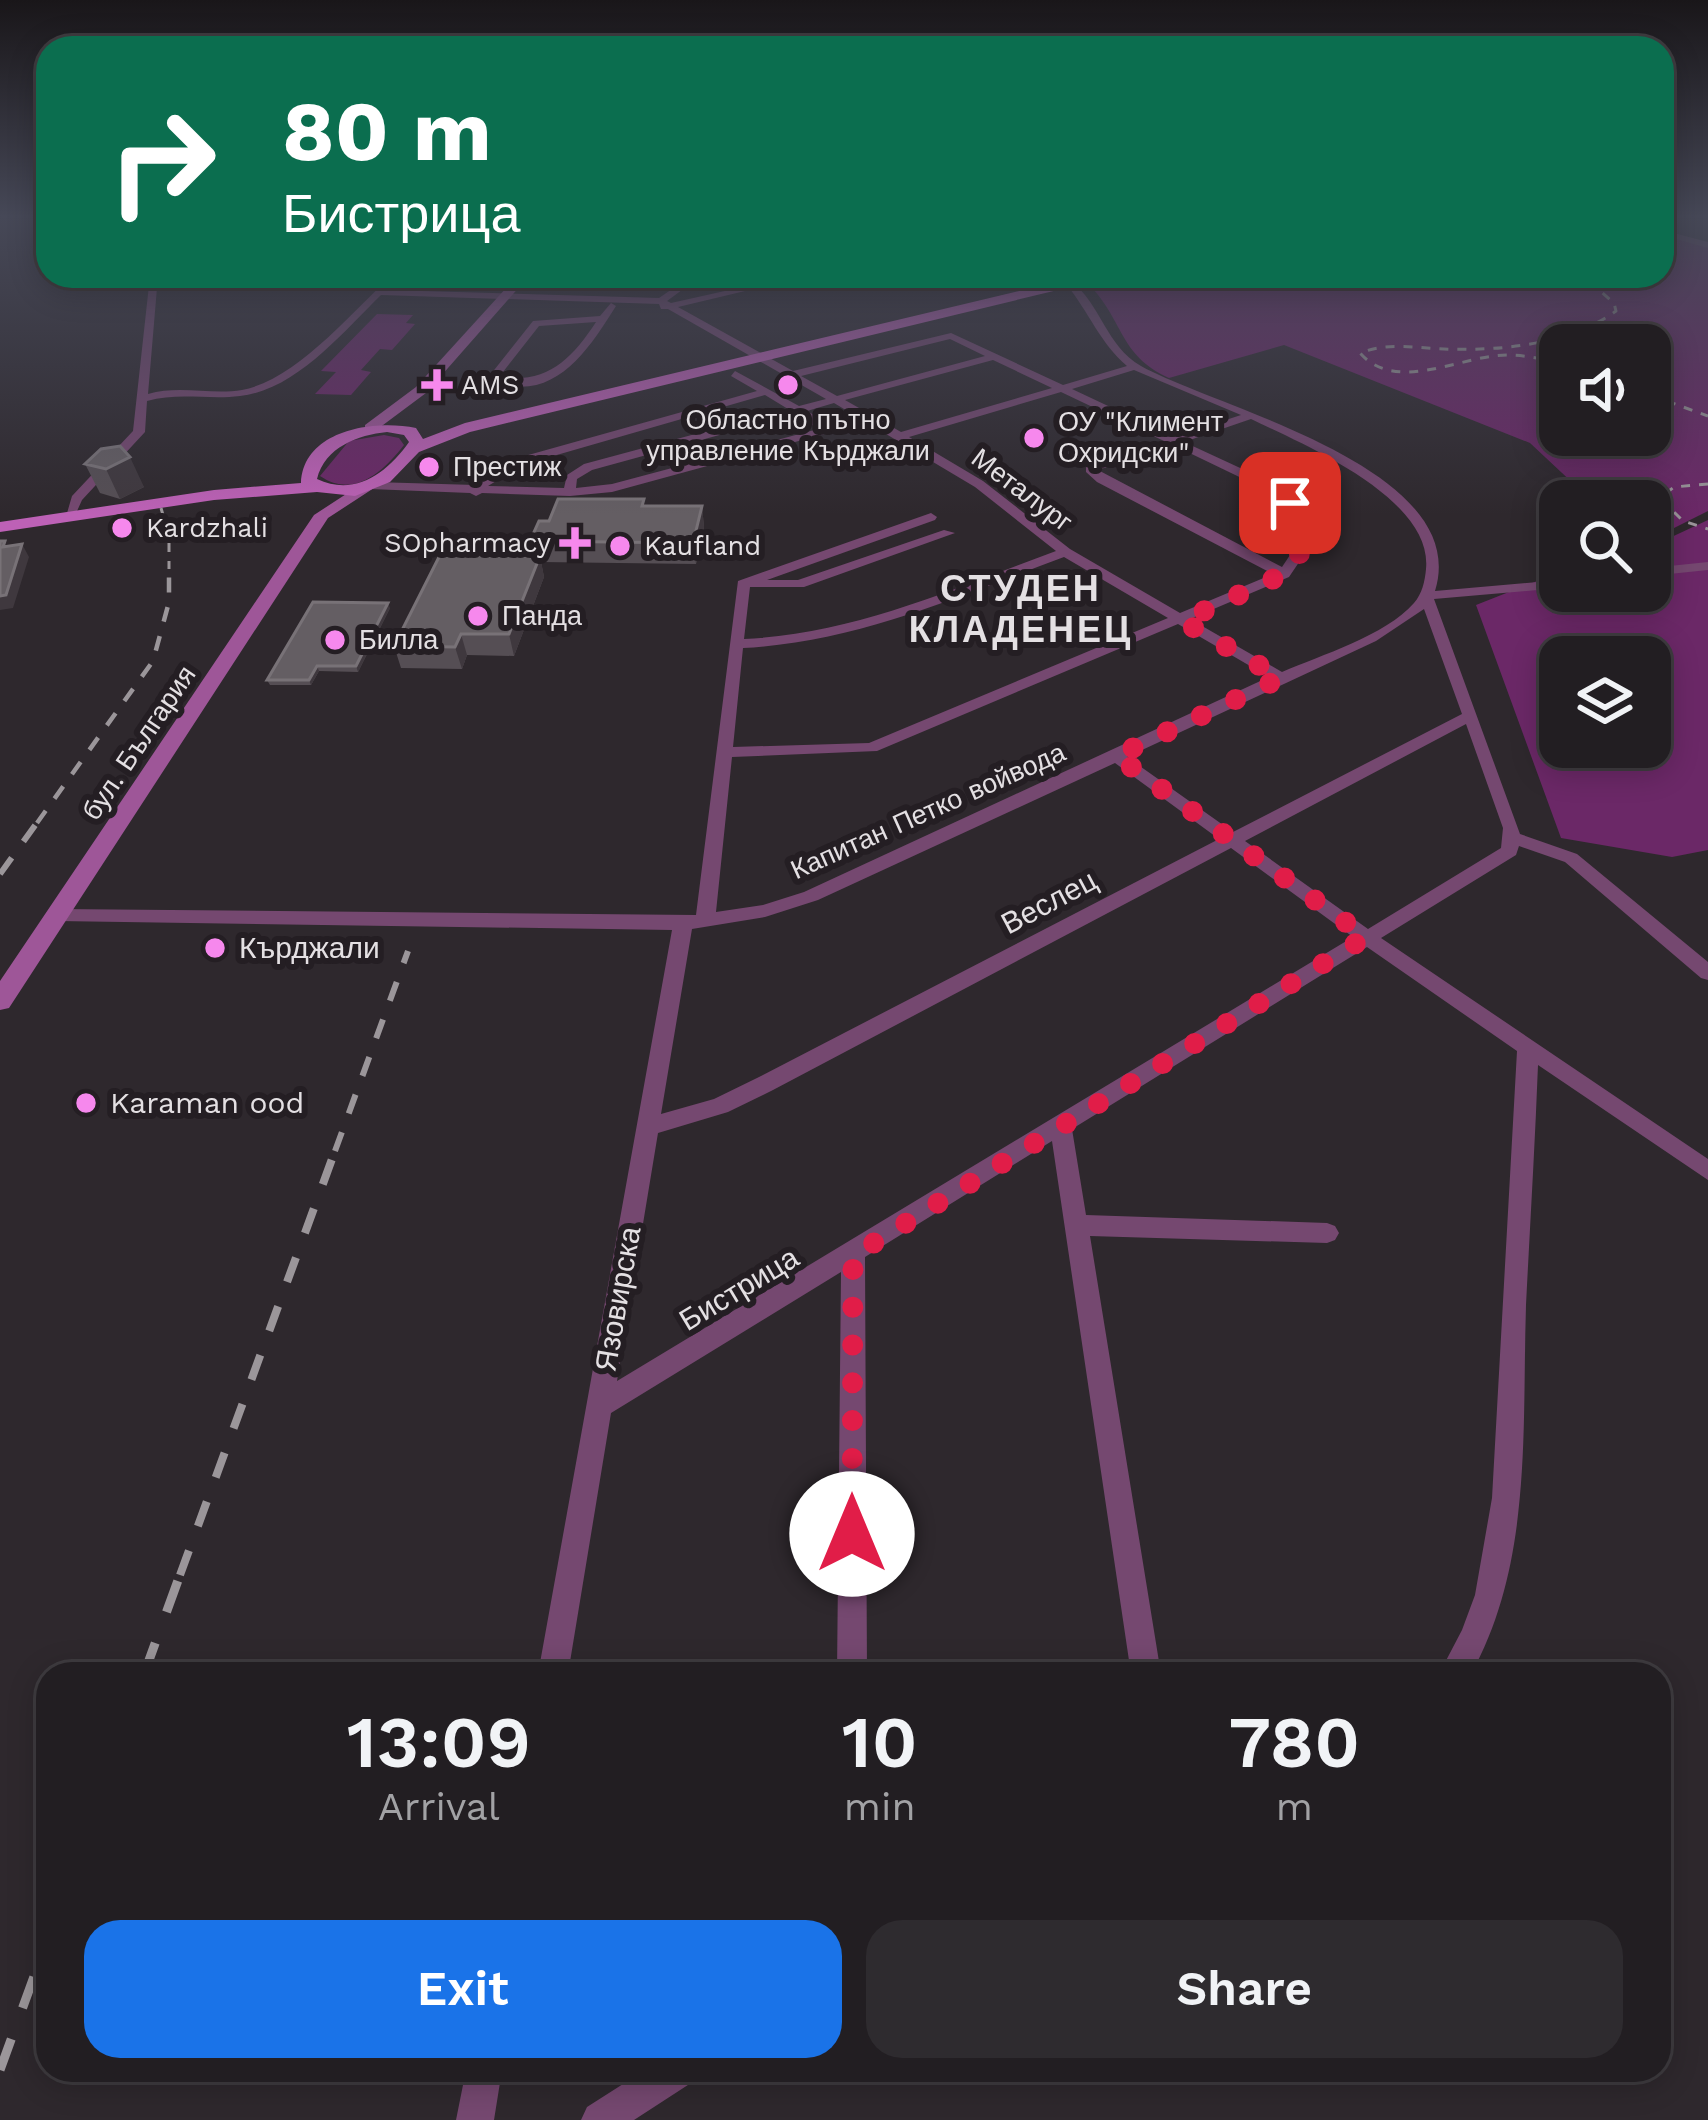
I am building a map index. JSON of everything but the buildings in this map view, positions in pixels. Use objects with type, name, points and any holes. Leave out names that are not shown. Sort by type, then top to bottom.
[{"type":"main road","points":[[316,481],[343,437],[370,428],[411,437],[465,428],[919,317]]},
{"type":"main road","points":[[0,527],[316,481],[384,484],[411,437]]},
{"type":"street","points":[[70,517],[76,499],[139,432],[151,317]]},
{"type":"street","points":[[145,382],[224,395],[268,385],[349,317]]},
{"type":"street","points":[[370,428],[421,390],[488,317]]},
{"type":"street","name":"Металург","points":[[689,317],[980,484],[1065,552],[1281,678]]},
{"type":"street","points":[[1096,317],[1111,346],[1135,367],[1346,462],[1407,504],[1422,523],[1435,558],[1426,596],[1514,838],[1570,858],[1708,973]]},
{"type":"street","points":[[602,319],[578,356],[554,377],[537,382],[492,379],[536,323],[602,319]]},
{"type":"street","points":[[724,752],[871,748],[1182,621],[1284,574],[1305,543],[1299,515],[1261,482],[954,338],[939,336],[791,375]]},
{"type":"street","points":[[576,492],[571,478],[588,467],[995,356]]},
{"type":"street","points":[[900,436],[1135,367]]},
{"type":"street","points":[[384,484],[476,492],[576,492],[653,478],[824,431],[824,425],[735,374]]},
{"type":"street","points":[[145,398],[179,390]]},
{"type":"street","points":[[411,437],[421,390]]},
{"type":"street","points":[[476,492],[490,477],[518,462],[765,392]]},
{"type":"street","points":[[1247,417],[1090,470],[1284,574]]},
{"type":"street","points":[[316,481],[326,507],[322,515]]},
{"type":"street","name":"бул. България","points":[[0,1001],[322,515],[384,484]]},
{"type":"street","points":[[743,584],[931,518]]},
{"type":"street","points":[[743,584],[799,584],[949,533]]},
{"type":"street","points":[[736,644],[793,644],[835,634],[1065,552]]},
{"type":"street","points":[[1671,570],[1708,566]]},
{"type":"street","name":"Язовирска","points":[[555,1662],[648,1127],[694,923],[724,752],[743,584]]},
{"type":"street","points":[[1426,596],[1539,586]]},
{"type":"street","name":"Капитан Петко войвода","points":[[57,915],[694,923],[811,896],[1281,678],[1406,617],[1426,596]]},
{"type":"street","name":"Веслец","points":[[648,1127],[720,1106],[765,1084],[1471,715]]},
{"type":"street","points":[[1116,756],[1366,937],[1708,1171]]},
{"type":"street","name":"Бистрица","points":[[599,1406],[853,1256],[1510,851],[1514,838]]},
{"type":"street","points":[[1463,1662],[1475,1646],[1492,1586],[1506,1477],[1528,1048]]},
{"type":"street","points":[[1061,1127],[1144,1662]]},
{"type":"street","points":[[1076,1225],[1327,1233]]},
{"type":"street","points":[[852,1662],[853,1256]]},
{"type":"street","points":[[475,2120],[482,2082]]},
{"type":"street","points":[[600,2120],[659,2082]]},
{"type":"shaded area","points":[[374,317],[411,317],[406,323],[415,324],[392,350],[380,349],[361,370],[371,372],[351,395],[315,394],[336,372],[321,371]]},
{"type":"shaded area","points":[[1112,317],[1708,317],[1708,511],[1671,530],[1671,480],[1570,480],[1544,456],[1671,456],[1671,324],[1539,324],[1539,451],[1530,443],[1284,345],[1169,378],[1140,359]]},
{"type":"shaded area","points":[[384,435],[399,438],[404,445],[377,473],[345,485],[320,476],[349,441]]},
{"type":"shaded area","points":[[1708,520],[1708,850],[1672,857],[1561,838],[1476,605],[1539,580],[1539,612],[1671,612],[1671,537]]},
{"type":"railway","points":[[1593,324],[1606,317]]},
{"type":"railway","points":[[1539,341],[1466,349],[1391,347],[1360,353],[1374,364],[1406,372],[1503,355],[1539,359]]},
{"type":"railway","points":[[1671,403],[1708,416]]},
{"type":"railway","points":[[1708,484],[1674,487],[1660,498],[1683,521],[1708,529]]},
{"type":"railway","points":[[37,823],[153,661],[169,602],[169,536],[161,508]]},
{"type":"railway","points":[[0,874],[39,820]]},
{"type":"railway","points":[[335,1151],[408,951]]},
{"type":"railway","points":[[180,1575],[336,1148]]},
{"type":"railway","points":[[148,1662],[181,1572]]},
{"type":"railway","points":[[0,2070],[36,1971]]},
{"type":"place","name":"AMS","points":[[437,385]]},
{"type":"place","name":"Областно пътно управление Кърджали","points":[[788,385]]},
{"type":"place","name":"ОУ \"Климент Охридски\"","points":[[1034,438]]},
{"type":"place","name":"Престиж","points":[[429,467]]},
{"type":"place","name":"Kardzhali","points":[[122,528]]},
{"type":"place","name":"SOpharmacy","points":[[575,543]]},
{"type":"place","name":"Kaufland","points":[[620,546]]},
{"type":"place","name":"Панда","points":[[478,616]]},
{"type":"place","name":"Билла","points":[[335,640]]},
{"type":"place","name":"Кърджали","points":[[215,948]]},
{"type":"place","name":"Karaman ood","points":[[86,1103]]},
{"type":"district","name":"СТУДЕН КЛАДЕНЕЦ","points":[[1021,608]]},
{"type":"route","points":[[852,1534],[853,1256],[1366,937],[1116,756],[1281,678],[1182,621],[1284,574],[1296,562],[1305,543],[1299,515],[1290,503]]}]
